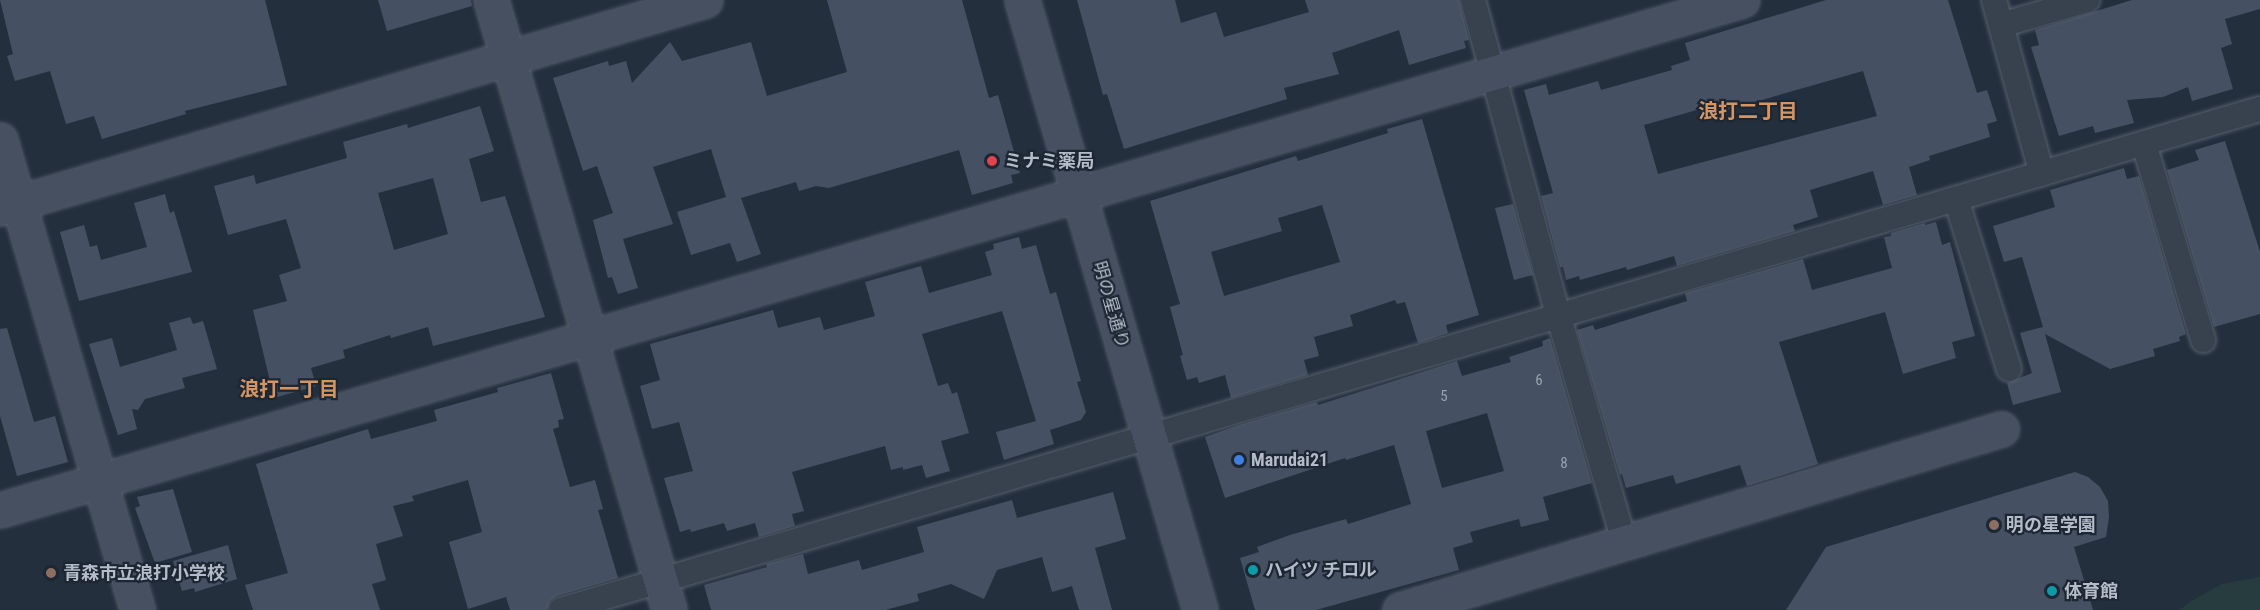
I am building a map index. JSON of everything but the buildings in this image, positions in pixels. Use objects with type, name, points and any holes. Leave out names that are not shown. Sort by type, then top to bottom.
[{"type":"street","points":[[491,0],[665,595]]},
{"type":"street","points":[[9,205],[705,0]]},
{"type":"street","name":"明の星通り","points":[[1022,0],[1200,610]]},
{"type":"street","points":[[1473,0],[1558,314],[1624,541]]},
{"type":"street","points":[[0,510],[591,339],[1742,0]]},
{"type":"street","points":[[1994,0],[2042,174]]},
{"type":"street","points":[[2001,26],[2087,0]]},
{"type":"street","points":[[561,610],[665,595],[1150,437],[1558,314],[2260,109]]},
{"type":"street","points":[[0,140],[9,205],[99,481],[137,610]]},
{"type":"street","points":[[2144,144],[2203,340]]},
{"type":"street","points":[[1956,199],[2009,369]]},
{"type":"street","points":[[1400,610],[2001,429]]},
{"type":"green space","points":[[2260,577],[2260,610],[2180,610],[2191,601],[2222,584]]},
{"type":"place","name":"ミナミ薬局","points":[[992,161]]},
{"type":"place","name":"Marudai21","points":[[1239,460]]},
{"type":"place","name":"明の星学園","points":[[1994,525]]},
{"type":"place","name":"ハイツ チロル","points":[[1253,570]]},
{"type":"place","name":"青森市立浪打小学校","points":[[51,573]]},
{"type":"place","name":"体育館","points":[[2052,591]]},
{"type":"district","name":"浪打二丁目","points":[[1748,111]]},
{"type":"district","name":"浪打一丁目","points":[[289,389]]}]
